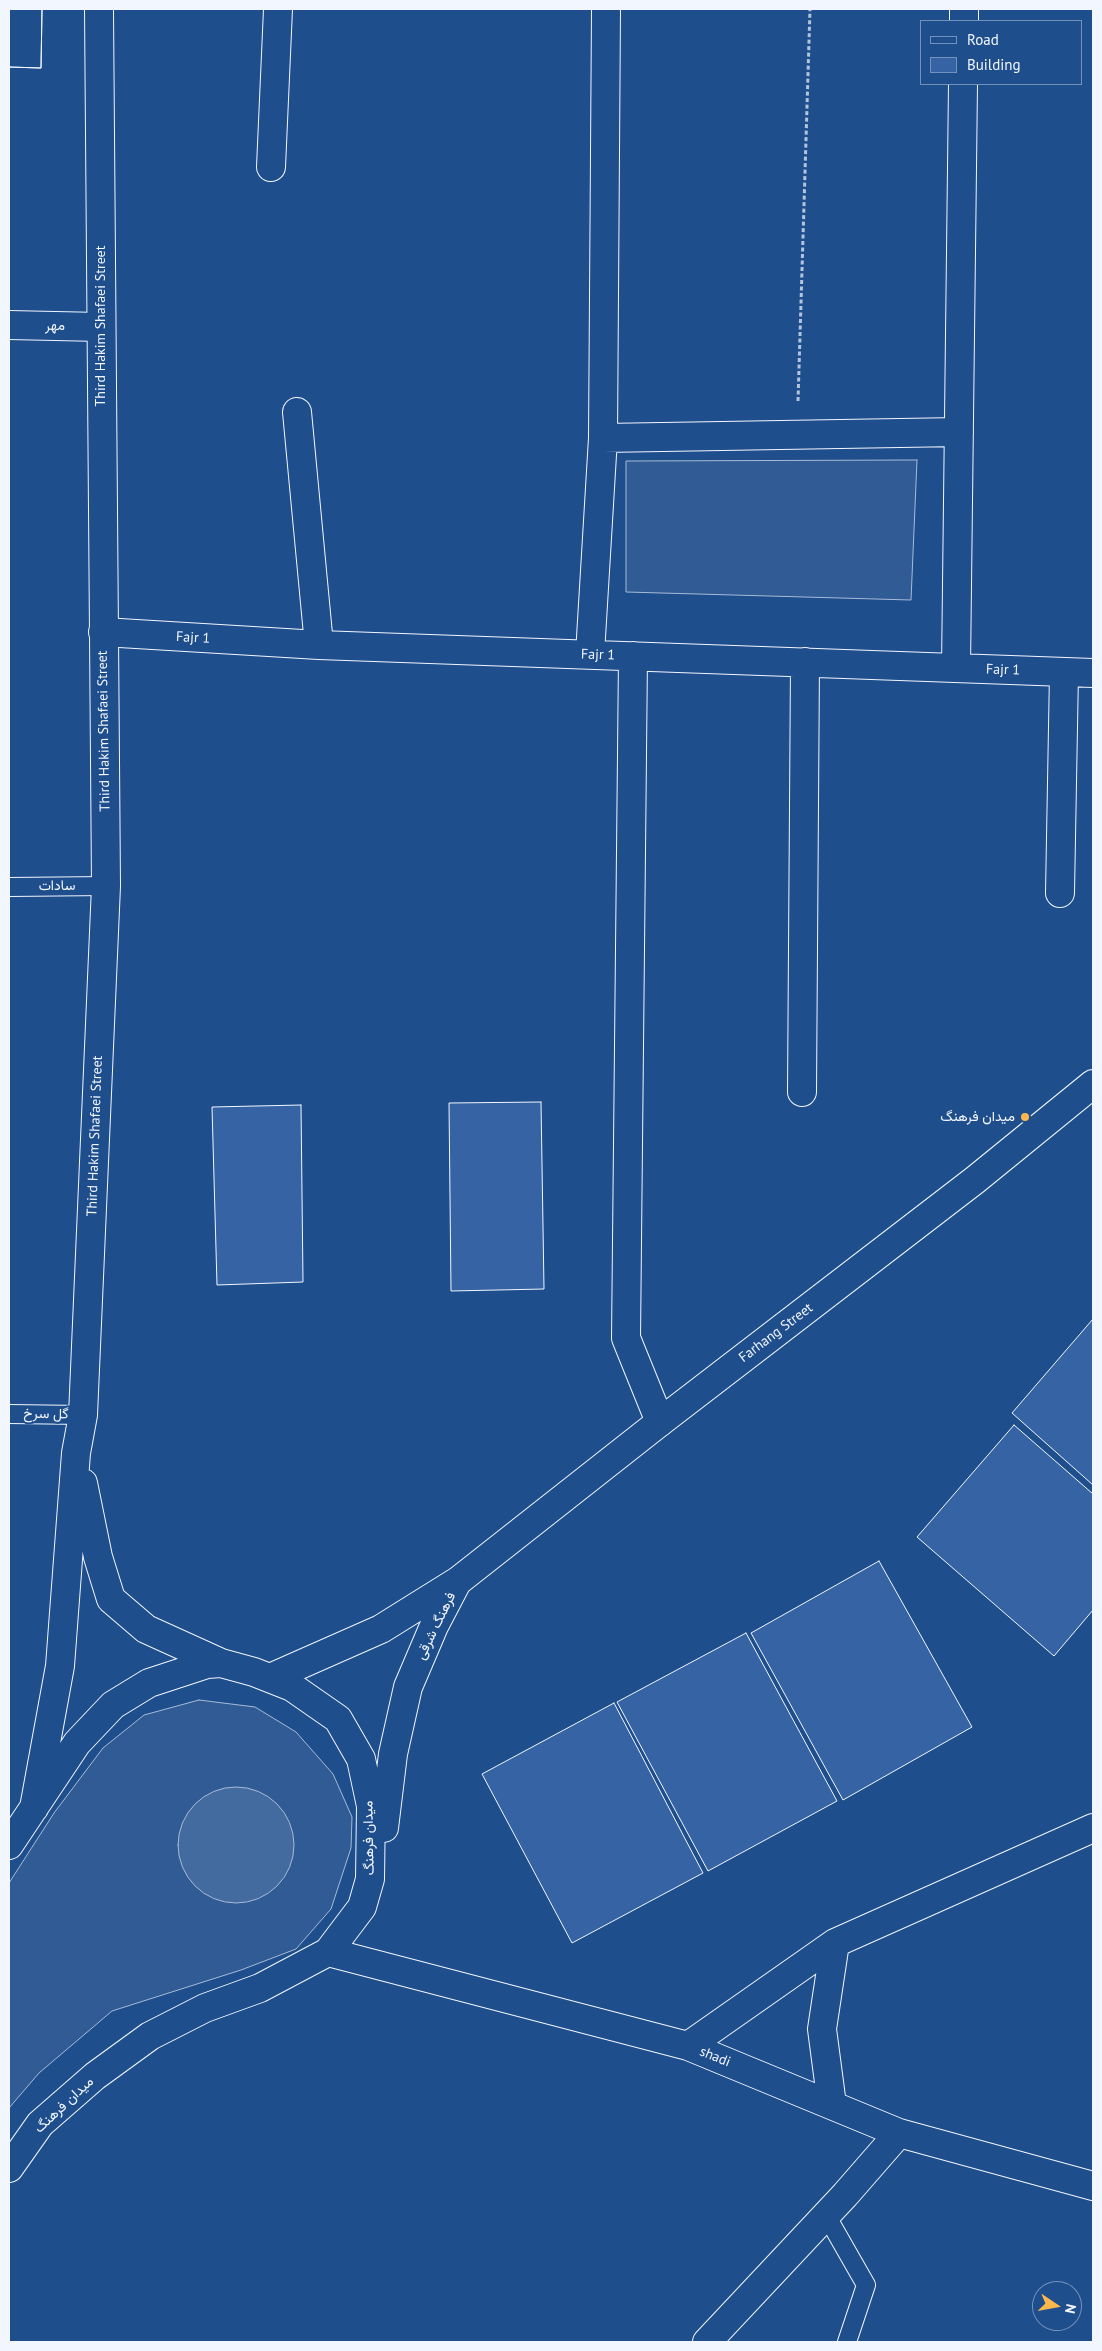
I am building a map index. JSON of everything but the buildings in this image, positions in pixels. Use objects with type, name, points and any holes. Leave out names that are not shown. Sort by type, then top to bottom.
[{"type":"street","name":"Third Hakim Shafaei Street","points":[[34,1808],[60,1666],[76,1453],[84,1415],[106,886],[99,9]]},
{"type":"street","points":[[271,167],[278,9]]},
{"type":"street","points":[[590,654],[603,438],[606,9]]},
{"type":"street","points":[[956,668],[963,85]]},
{"type":"street","name":"مهر","points":[[9,325],[101,327]]},
{"type":"street","points":[[297,412],[319,645]]},
{"type":"street","points":[[603,438],[959,432]]},
{"type":"street","name":"Fajr 1","points":[[103,632],[319,645],[1093,673]]},
{"type":"street","points":[[633,656],[626,1338],[660,1422]]},
{"type":"street","points":[[802,1092],[805,662]]},
{"type":"street","points":[[1060,893],[1064,672]]},
{"type":"street","name":"Farhang Street","points":[[458,1581],[660,1422],[975,1180],[1087,1098]]},
{"type":"street","points":[[76,1453],[98,1556],[111,1599],[146,1629],[221,1663]]},
{"type":"street","name":"فرهنگ شرقی","points":[[270,1678],[381,1629],[458,1581]]},
{"type":"street","name":"فرهنگ شرقی","points":[[370,1879],[383,1836],[393,1754],[408,1687],[434,1626],[458,1581]]},
{"type":"street","name":"میدان فرهنگ","points":[[9,1845],[77,1743],[113,1706],[149,1683],[207,1664],[221,1663],[254,1672],[292,1687],[338,1719],[360,1759],[372,1806],[370,1879],[362,1907],[328,1952],[260,1988],[205,2008],[150,2036],[94,2076],[40,2124],[9,2168]]},
{"type":"street","points":[[688,2046],[835,1943],[1093,1828]]},
{"type":"street","points":[[832,2105],[822,2029],[835,1943]]},
{"type":"street","name":"shadi","points":[[328,1952],[688,2046],[899,2133],[1093,2186]]},
{"type":"street","points":[[707,2342],[826,2215],[899,2133]]},
{"type":"lane","name":"سادات","points":[[9,887],[106,886]]},
{"type":"lane","name":"گل سرخ","points":[[9,1414],[84,1415]]},
{"type":"lane","points":[[826,2215],[866,2285],[846,2342]]},
{"type":"path","points":[[798,434],[810,9]]},
{"type":"shaded area","points":[[917,460],[911,600],[626,592],[626,461]]},
{"type":"shaded area","points":[[199,1700],[255,1707],[296,1732],[333,1774],[352,1817],[351,1848],[331,1909],[296,1949],[241,1970],[112,2011],[39,2073],[9,2108],[9,1883],[54,1813],[103,1748],[144,1715]]},
{"type":"shaded area","points":[[236,1787],[258,1791],[277,1804],[290,1823],[294,1845],[290,1867],[277,1886],[258,1899],[236,1903],[214,1899],[195,1886],[182,1867],[178,1845],[182,1823],[195,1804],[214,1791]]},
{"type":"place","name":"میدان فرهنگ","points":[[1025,1117]]}]
